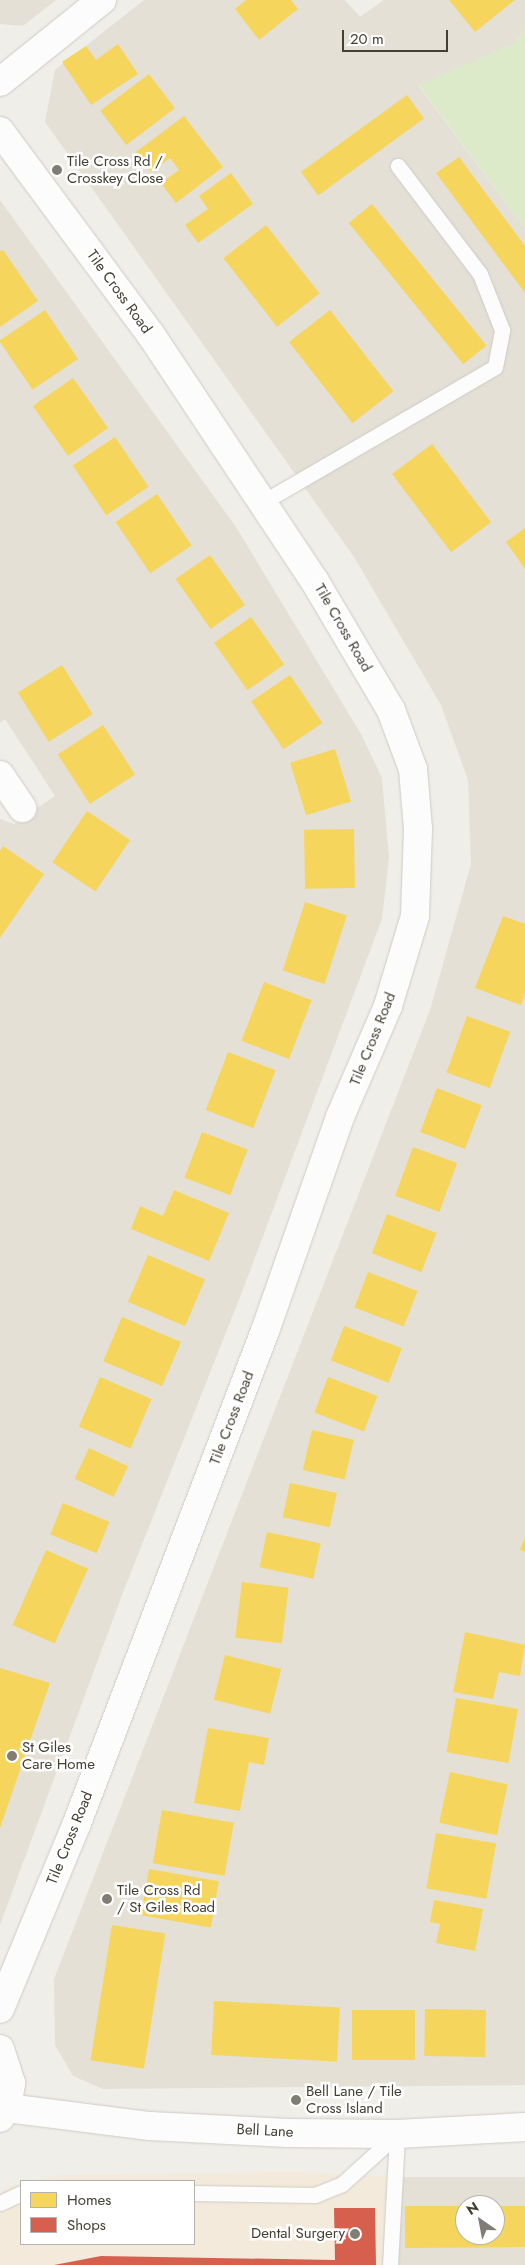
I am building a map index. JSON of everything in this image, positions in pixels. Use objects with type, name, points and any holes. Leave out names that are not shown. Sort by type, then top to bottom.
[{"type":"street","points":[[0,82],[102,0]]},
{"type":"street","name":"Tile Cross Road","points":[[0,131],[151,335],[314,580],[394,719],[412,769],[418,829],[415,916],[388,1006],[340,1117],[265,1332],[80,1813],[0,2009]]},
{"type":"street","points":[[0,775],[22,808]]},
{"type":"street","points":[[0,2049],[11,2082],[3,2113]]},
{"type":"street","name":"Bell Lane","points":[[3,2113],[150,2126],[288,2133],[397,2134],[525,2127]]},
{"type":"lane","points":[[263,502],[495,367],[502,330],[480,274],[398,166]]},
{"type":"lane","points":[[195,2193],[315,2195],[342,2184],[397,2134]]},
{"type":"lane","points":[[390,2265],[397,2134]]},
{"type":"lane","points":[[0,2203],[20,2193]]},
{"type":"shaded area","points":[[0,0],[56,0],[23,26],[0,24]]},
{"type":"shaded area","points":[[144,0],[345,0],[360,17],[384,0],[525,0],[525,29],[515,43],[419,86],[525,229],[525,2085],[103,2089],[73,2076],[55,2045],[54,1979],[430,1010],[471,864],[468,780],[441,705],[354,557],[45,122],[55,70]]},
{"type":"shaded area","points":[[0,200],[236,527],[361,734],[382,778],[389,858],[382,919],[244,1287],[122,1595],[0,1925],[0,819],[14,824],[55,796],[5,719],[0,723]]},
{"type":"shaded area","points":[[300,2172],[403,2177],[398,2265],[0,2265],[0,2192],[7,2187],[20,2184],[20,2245],[195,2245],[195,2180],[37,2180],[60,2175]]},
{"type":"shaded area","points":[[403,2177],[525,2177],[525,2265],[398,2265]]},
{"type":"green space","points":[[525,29],[525,229],[419,85],[515,43]]},
{"type":"building: Homes","points":[[246,0],[291,0],[298,9],[259,40],[235,9]]},
{"type":"building: Homes","points":[[449,0],[515,0],[475,32]]},
{"type":"building: Homes","points":[[118,44],[138,74],[91,105],[62,62],[86,46],[96,60]]},
{"type":"building: Homes","points":[[149,74],[175,108],[126,145],[100,111]]},
{"type":"building: Homes","points":[[407,95],[424,118],[318,195],[301,172]]},
{"type":"building: Homes","points":[[184,116],[223,167],[176,203],[161,183],[179,170],[170,158],[151,172],[136,152]]},
{"type":"building: Homes","points":[[459,157],[525,246],[525,293],[436,173]]},
{"type":"building: Homes","points":[[231,173],[253,204],[198,243],[185,225],[208,209],[199,196]]},
{"type":"building: Homes","points":[[372,204],[487,345],[463,364],[349,223]]},
{"type":"building: Homes","points":[[266,225],[320,294],[277,327],[223,258]]},
{"type":"building: Homes","points":[[3,250],[38,301],[0,327],[0,251]]},
{"type":"building: Homes","points":[[45,310],[78,359],[32,390],[0,340]]},
{"type":"building: Homes","points":[[330,310],[393,391],[352,423],[289,342]]},
{"type":"building: Homes","points":[[73,378],[108,428],[68,456],[33,406]]},
{"type":"building: Homes","points":[[115,437],[149,487],[106,515],[73,466]]},
{"type":"building: Homes","points":[[432,444],[491,522],[451,552],[392,474]]},
{"type":"building: Homes","points":[[157,494],[192,545],[150,573],[116,522]]},
{"type":"building: Homes","points":[[525,528],[525,569],[506,542]]},
{"type":"building: Homes","points":[[210,555],[245,605],[211,629],[176,579]]},
{"type":"building: Homes","points":[[251,617],[284,665],[247,690],[214,643]]},
{"type":"building: Homes","points":[[62,665],[93,714],[49,742],[18,693]]},
{"type":"building: Homes","points":[[290,675],[322,723],[283,749],[251,701]]},
{"type":"building: Homes","points":[[103,725],[135,774],[90,804],[58,754]]},
{"type":"building: Homes","points":[[335,749],[351,802],[306,815],[290,763]]},
{"type":"building: Homes","points":[[87,811],[130,840],[95,891],[52,862]]},
{"type":"building: Homes","points":[[354,829],[355,888],[305,889],[304,830]]},
{"type":"building: Homes","points":[[3,846],[44,874],[0,938],[0,851]]},
{"type":"building: Homes","points":[[305,902],[347,916],[325,984],[283,970]]},
{"type":"building: Homes","points":[[503,916],[525,924],[525,994],[521,1005],[475,988]]},
{"type":"building: Homes","points":[[264,982],[312,1000],[289,1059],[241,1041]]},
{"type":"building: Homes","points":[[467,1016],[510,1032],[490,1088],[446,1072]]},
{"type":"building: Homes","points":[[228,1052],[276,1070],[253,1128],[206,1110]]},
{"type":"building: Homes","points":[[437,1088],[482,1105],[465,1149],[420,1132]]},
{"type":"building: Homes","points":[[202,1132],[248,1150],[230,1195],[184,1178]]},
{"type":"building: Homes","points":[[413,1147],[457,1163],[439,1212],[395,1196]]},
{"type":"building: Homes","points":[[174,1190],[229,1213],[209,1261],[131,1229],[140,1206],[163,1216]]},
{"type":"building: Homes","points":[[387,1214],[436,1233],[421,1272],[372,1253]]},
{"type":"building: Homes","points":[[148,1255],[205,1279],[185,1326],[128,1302]]},
{"type":"building: Homes","points":[[368,1272],[417,1291],[404,1326],[354,1307]]},
{"type":"building: Homes","points":[[122,1317],[181,1342],[162,1386],[103,1361]]},
{"type":"building: Homes","points":[[344,1326],[402,1348],[389,1383],[331,1361]]},
{"type":"building: Homes","points":[[100,1377],[152,1399],[130,1449],[79,1427]]},
{"type":"building: Homes","points":[[328,1377],[377,1396],[364,1431],[314,1412]]},
{"type":"building: Homes","points":[[312,1430],[354,1440],[345,1480],[303,1470]]},
{"type":"building: Homes","points":[[89,1448],[128,1466],[114,1497],[75,1479]]},
{"type":"building: Homes","points":[[290,1483],[337,1493],[330,1527],[283,1517]]},
{"type":"building: Homes","points":[[63,1503],[109,1522],[97,1553],[50,1535]]},
{"type":"building: Homes","points":[[267,1532],[321,1543],[313,1579],[260,1567]]},
{"type":"building: Homes","points":[[525,1537],[525,1552],[520,1550]]},
{"type":"building: Homes","points":[[46,1550],[88,1569],[55,1644],[13,1625]]},
{"type":"building: Homes","points":[[242,1582],[289,1588],[282,1643],[235,1638]]},
{"type":"building: Homes","points":[[465,1632],[525,1645],[520,1676],[499,1672],[493,1699],[453,1692]]},
{"type":"building: Homes","points":[[225,1655],[281,1669],[270,1714],[214,1700]]},
{"type":"building: Homes","name":"St Giles Care Home","points":[[0,1668],[50,1683],[0,1828]]},
{"type":"building: Homes","points":[[456,1698],[518,1709],[508,1763],[446,1752]]},
{"type":"building: Homes","points":[[208,1728],[269,1738],[264,1765],[249,1762],[240,1811],[194,1803]]},
{"type":"building: Homes","points":[[450,1772],[508,1784],[497,1835],[439,1823]]},
{"type":"building: Homes","points":[[162,1810],[234,1823],[225,1876],[153,1863]]},
{"type":"building: Homes","points":[[436,1833],[496,1844],[486,1899],[426,1888]]},
{"type":"building: Homes","points":[[149,1869],[219,1881],[211,1928],[141,1915]]},
{"type":"building: Homes","points":[[434,1900],[483,1909],[475,1951],[436,1943],[440,1924],[430,1922]]},
{"type":"building: Homes","points":[[112,1925],[165,1933],[144,2069],[91,2060]]},
{"type":"building: Homes","points":[[214,2001],[340,2008],[337,2062],[211,2055]]},
{"type":"building: Homes","points":[[425,2009],[486,2010],[485,2057],[424,2056]]},
{"type":"building: Homes","points":[[352,2010],[415,2010],[415,2060],[352,2060]]},
{"type":"building: Homes","points":[[405,2206],[455,2206],[455,2245],[505,2245],[505,2206],[525,2206],[525,2247],[405,2248]]},
{"type":"building: Shops","points":[[334,2208],[375,2208],[376,2265],[54,2265],[101,2256],[335,2260]]},
{"type":"place","name":"Tile Cross Rd / Crosskey Close","points":[[57,170]]},
{"type":"place","name":"St Giles Care Home","points":[[12,1756]]},
{"type":"place","name":"Tile Cross Rd / St Giles Road","points":[[107,1899]]},
{"type":"place","name":"Bell Lane / Tile Cross Island","points":[[296,2100]]},
{"type":"place","name":"Dental Surgery","points":[[355,2234]]}]
